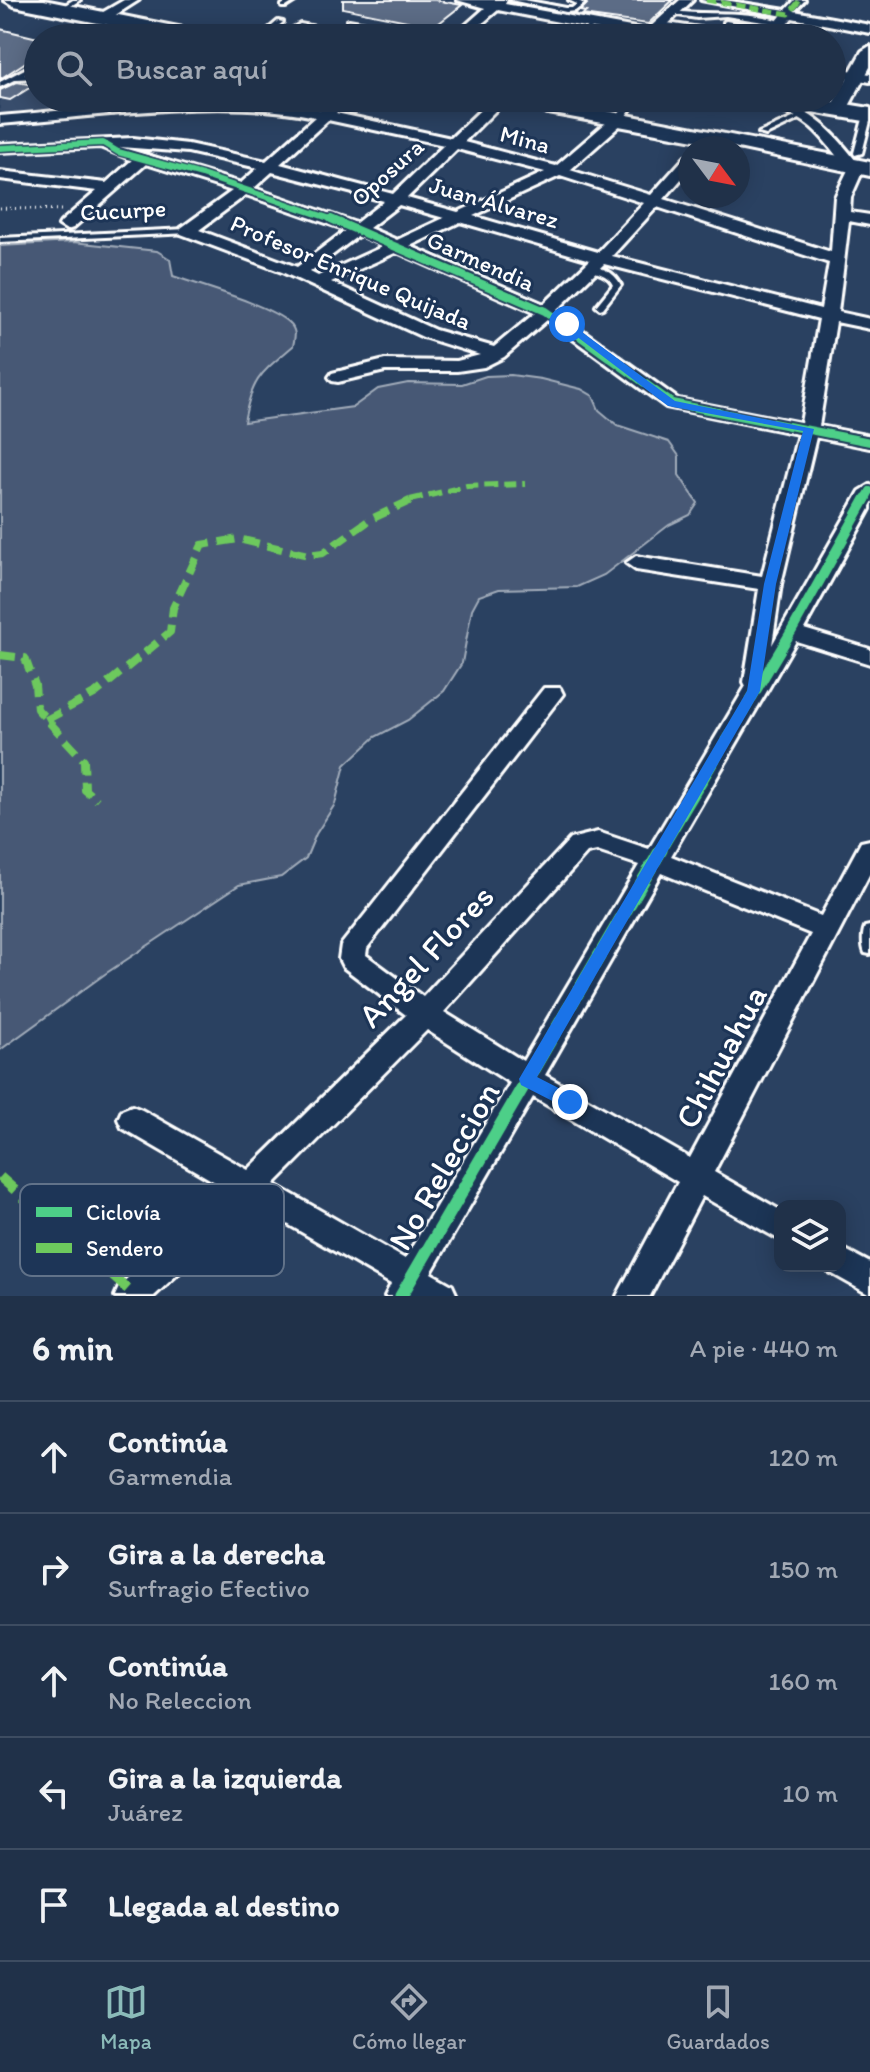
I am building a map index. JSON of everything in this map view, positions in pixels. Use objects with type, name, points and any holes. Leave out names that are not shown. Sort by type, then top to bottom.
[{"type":"main road","points":[[14,0],[69,5],[101,24]]},
{"type":"main road","points":[[0,7],[84,24]]},
{"type":"main road","points":[[846,111],[869,115]]},
{"type":"main road","points":[[604,112],[682,136]]},
{"type":"main road","points":[[750,148],[861,163]]},
{"type":"street","points":[[113,24],[133,0]]},
{"type":"street","points":[[463,0],[498,3],[595,24]]},
{"type":"street","points":[[661,24],[687,0]]},
{"type":"street","points":[[706,0],[771,24]]},
{"type":"street","points":[[781,24],[800,0]]},
{"type":"street","points":[[473,24],[498,3]]},
{"type":"street","points":[[846,28],[870,29]]},
{"type":"street","points":[[846,99],[862,76],[870,51]]},
{"type":"street","name":"Mina","points":[[0,120],[104,112]]},
{"type":"street","points":[[141,141],[165,112]]},
{"type":"street","name":"Mina","points":[[303,112],[453,143],[559,171],[838,260]]},
{"type":"street","name":"Cucurpe","points":[[187,231],[243,190],[330,112]]},
{"type":"street","name":"Oposura","points":[[299,273],[397,199],[487,112]]},
{"type":"street","points":[[754,691],[770,584],[809,429],[838,260],[843,197],[861,163],[836,151],[816,124],[795,112]]},
{"type":"street","points":[[318,282],[559,171],[619,119]]},
{"type":"street","name":"Juan Álvarez","points":[[0,148],[141,141],[268,167],[397,199],[594,262],[870,324]]},
{"type":"street","name":"Garmendia","points":[[105,145],[359,229],[545,311],[672,403],[870,442]]},
{"type":"street","points":[[67,225],[143,159]]},
{"type":"street","points":[[0,175],[109,188]]},
{"type":"street","points":[[338,377],[370,367],[476,363],[498,353],[657,200],[678,175]]},
{"type":"street","points":[[843,215],[870,220]]},
{"type":"street","name":"Profesor Enrique Quijada","points":[[187,231],[299,273],[426,333],[498,353]]},
{"type":"street","name":"No Releccion","points":[[406,1288],[791,632],[870,491]]},
{"type":"street","points":[[636,563],[770,584]]},
{"type":"street","points":[[791,632],[870,657]]},
{"type":"street","points":[[552,694],[351,952],[352,959],[425,1014],[527,1079],[774,1222]]},
{"type":"street","name":"Angel Flores","points":[[254,1184],[425,1014],[579,846],[598,841],[828,930]]},
{"type":"street","name":"Chihuahua","points":[[633,1296],[699,1177],[870,849]]},
{"type":"street","points":[[132,1119],[248,1184]]},
{"type":"street","points":[[284,1207],[406,1288],[441,1296]]},
{"type":"street","points":[[846,1266],[870,1280]]},
{"type":"street","name":"Angel Flores","points":[[131,1296],[153,1276]]},
{"type":"lane","points":[[284,6],[294,0]]},
{"type":"lane","points":[[514,0],[573,10],[581,4],[572,0]]},
{"type":"lane","points":[[673,13],[697,16],[726,14],[767,24]]},
{"type":"lane","points":[[349,22],[358,24]]},
{"type":"lane","points":[[726,23],[739,24]]},
{"type":"lane","points":[[0,85],[24,71]]},
{"type":"lane","points":[[12,77],[24,77]]},
{"type":"lane","points":[[619,119],[625,112]]},
{"type":"lane","points":[[763,133],[804,115]]},
{"type":"lane","points":[[861,163],[869,115]]},
{"type":"lane","name":"Cucurpe","points":[[0,240],[187,231]]},
{"type":"lane","points":[[594,262],[616,280],[617,285],[600,306]]},
{"type":"lane","points":[[870,931],[870,949]]},
{"type":"path","points":[[0,208],[83,211]]},
{"type":"shaded area","points":[[24,47],[24,112],[38,112],[0,115],[0,62]]},
{"type":"shaded area","points":[[73,242],[157,251],[170,259],[173,276],[267,309],[292,326],[295,334],[293,346],[259,378],[250,396],[244,422],[353,407],[378,389],[408,383],[462,384],[486,376],[511,375],[541,379],[581,389],[593,396],[599,410],[617,425],[669,442],[679,456],[679,475],[698,503],[690,515],[669,525],[604,575],[577,587],[499,589],[479,596],[472,609],[462,663],[444,691],[408,720],[375,737],[345,765],[335,804],[316,834],[306,858],[281,877],[239,885],[105,974],[0,1050],[0,246]]},
{"type":"building","points":[[343,0],[435,0],[462,5],[438,24],[403,24],[407,21],[343,8]]},
{"type":"building","points":[[583,0],[673,0],[648,24],[582,15],[586,12],[580,11],[587,4]]},
{"type":"building","points":[[0,29],[24,35],[24,63],[0,79]]},
{"type":"building","points":[[17,82],[24,83],[24,91],[10,100],[0,98],[0,90]]},
{"type":"marked path","points":[[706,0],[789,14],[800,0]]},
{"type":"marked path","points":[[46,720],[96,693],[170,632],[173,608],[202,545],[238,539],[315,555],[338,546],[387,510],[425,495],[487,483],[525,484]]},
{"type":"marked path","points":[[0,655],[25,658],[35,685],[37,709],[84,760],[85,790],[97,800]]},
{"type":"marked path","points":[[0,1177],[20,1195]]},
{"type":"marked path","points":[[113,1276],[133,1294]]},
{"type":"cycle path","points":[[0,148],[103,143],[118,152],[202,175],[359,229],[545,311],[672,403],[870,442]]},
{"type":"cycle path","points":[[401,1296],[791,632],[870,491]]},
{"type":"route","points":[[567,324],[664,399],[681,407],[809,429],[770,584],[754,691],[527,1079],[570,1102]]}]
